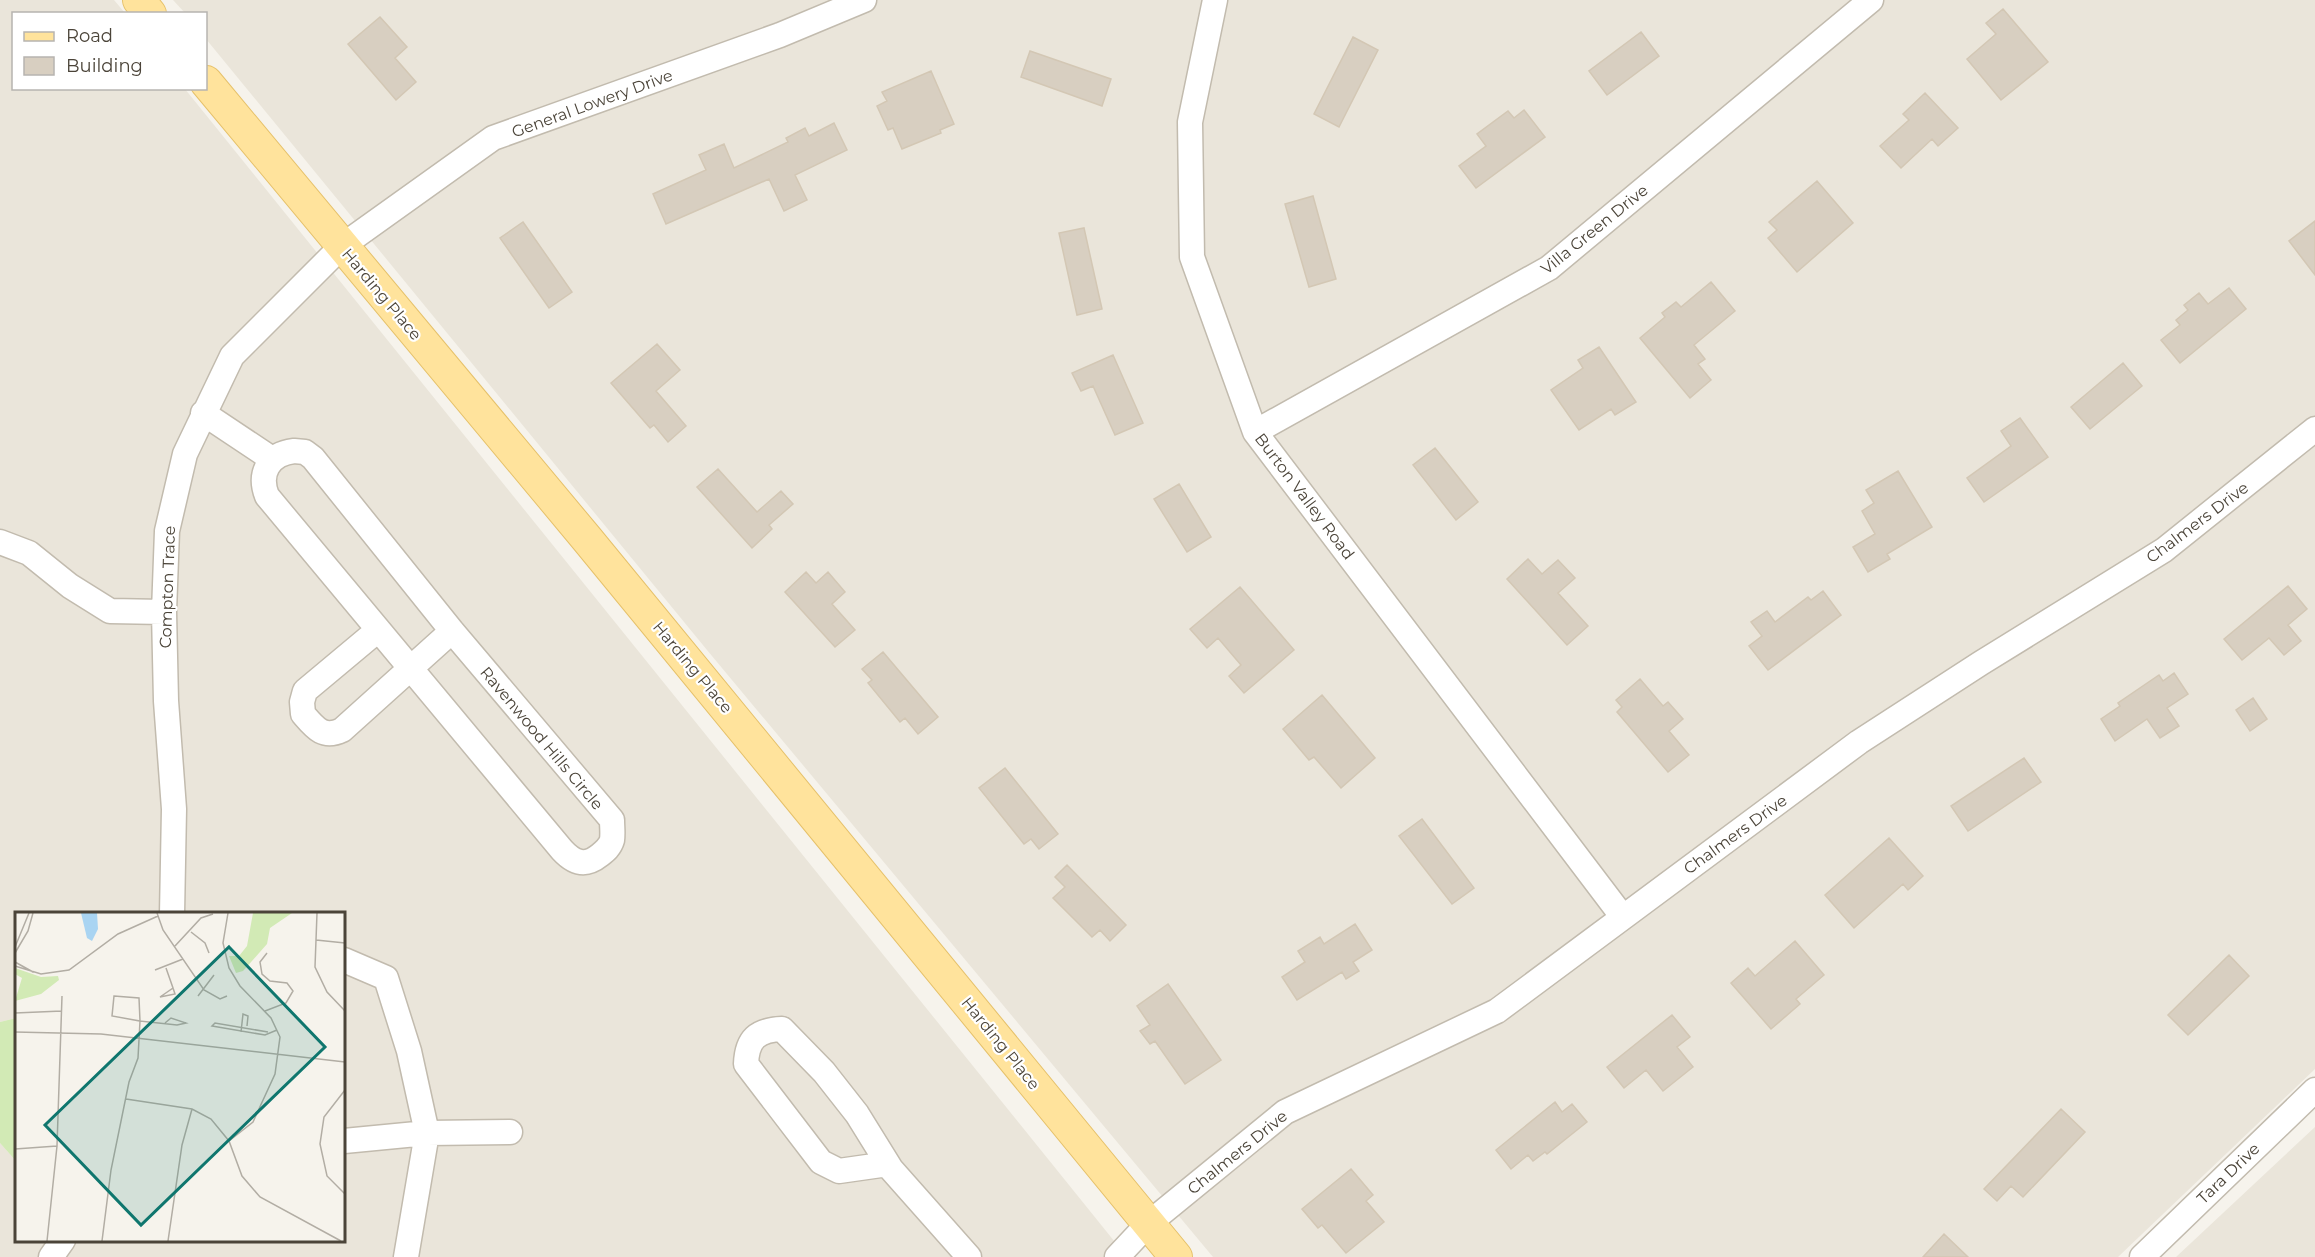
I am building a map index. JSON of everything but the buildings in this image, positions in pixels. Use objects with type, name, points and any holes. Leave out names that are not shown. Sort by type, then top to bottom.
[{"type":"main road","points":[[139,0],[148,12]]},
{"type":"main road","name":"Harding Place","points":[[207,83],[743,727],[1176,1257]]},
{"type":"street","name":"General Lowery Drive","points":[[342,246],[493,138],[780,35],[864,0]]},
{"type":"street","name":"Burton Valley Road","points":[[1215,0],[1190,122],[1192,256],[1256,432],[1622,916]]},
{"type":"street","name":"Villa Green Drive","points":[[1256,432],[1549,268],[1871,0]]},
{"type":"street","name":"Compton Trace","points":[[172,912],[174,809],[166,701],[164,612],[166,531],[185,453],[232,356],[342,246]]},
{"type":"street","points":[[203,413],[272,459]]},
{"type":"street","name":"Chalmers Drive","points":[[1117,1257],[1148,1224],[1285,1112],[1497,1011],[1859,742],[1981,663],[2164,550],[2315,429]]},
{"type":"street","name":"Ravenwood Hills Circle","points":[[294,451],[305,452],[313,458],[452,631],[612,820],[613,834],[606,850],[592,861],[583,863],[571,860],[267,496],[263,486],[263,477],[272,459],[282,452],[294,451]]},
{"type":"street","points":[[0,542],[29,553],[70,586],[110,611],[164,612]]},
{"type":"street","points":[[378,630],[305,692],[302,702],[303,714],[323,733],[333,734],[342,730],[452,631]]},
{"type":"street","points":[[345,960],[386,978],[409,1052],[427,1133],[406,1257]]},
{"type":"street","points":[[888,1164],[839,1171],[821,1162],[746,1064],[747,1048],[754,1038],[770,1029],[782,1029],[824,1072],[856,1114],[888,1164],[969,1257]]},
{"type":"street","name":"Tara Drive","points":[[2142,1257],[2315,1090]]},
{"type":"street","points":[[345,1141],[427,1133],[510,1132]]},
{"type":"street","points":[[51,1257],[62,1242]]},
{"type":"shaded area","points":[[0,0],[114,0],[124,12],[12,12],[12,90],[186,90],[1127,1257],[0,1257],[0,1143],[15,1160],[15,1242],[345,1242],[345,912],[15,912],[15,1018],[0,1022]]},
{"type":"shaded area","points":[[173,0],[2315,0],[2315,1069],[2118,1257],[1213,1257],[707,650],[207,40],[207,12],[184,12]]},
{"type":"shaded area","points":[[2315,1127],[2315,1257],[2176,1257]]},
{"type":"green space","points":[[15,1018],[15,1160],[0,1143],[0,1022]]}]
